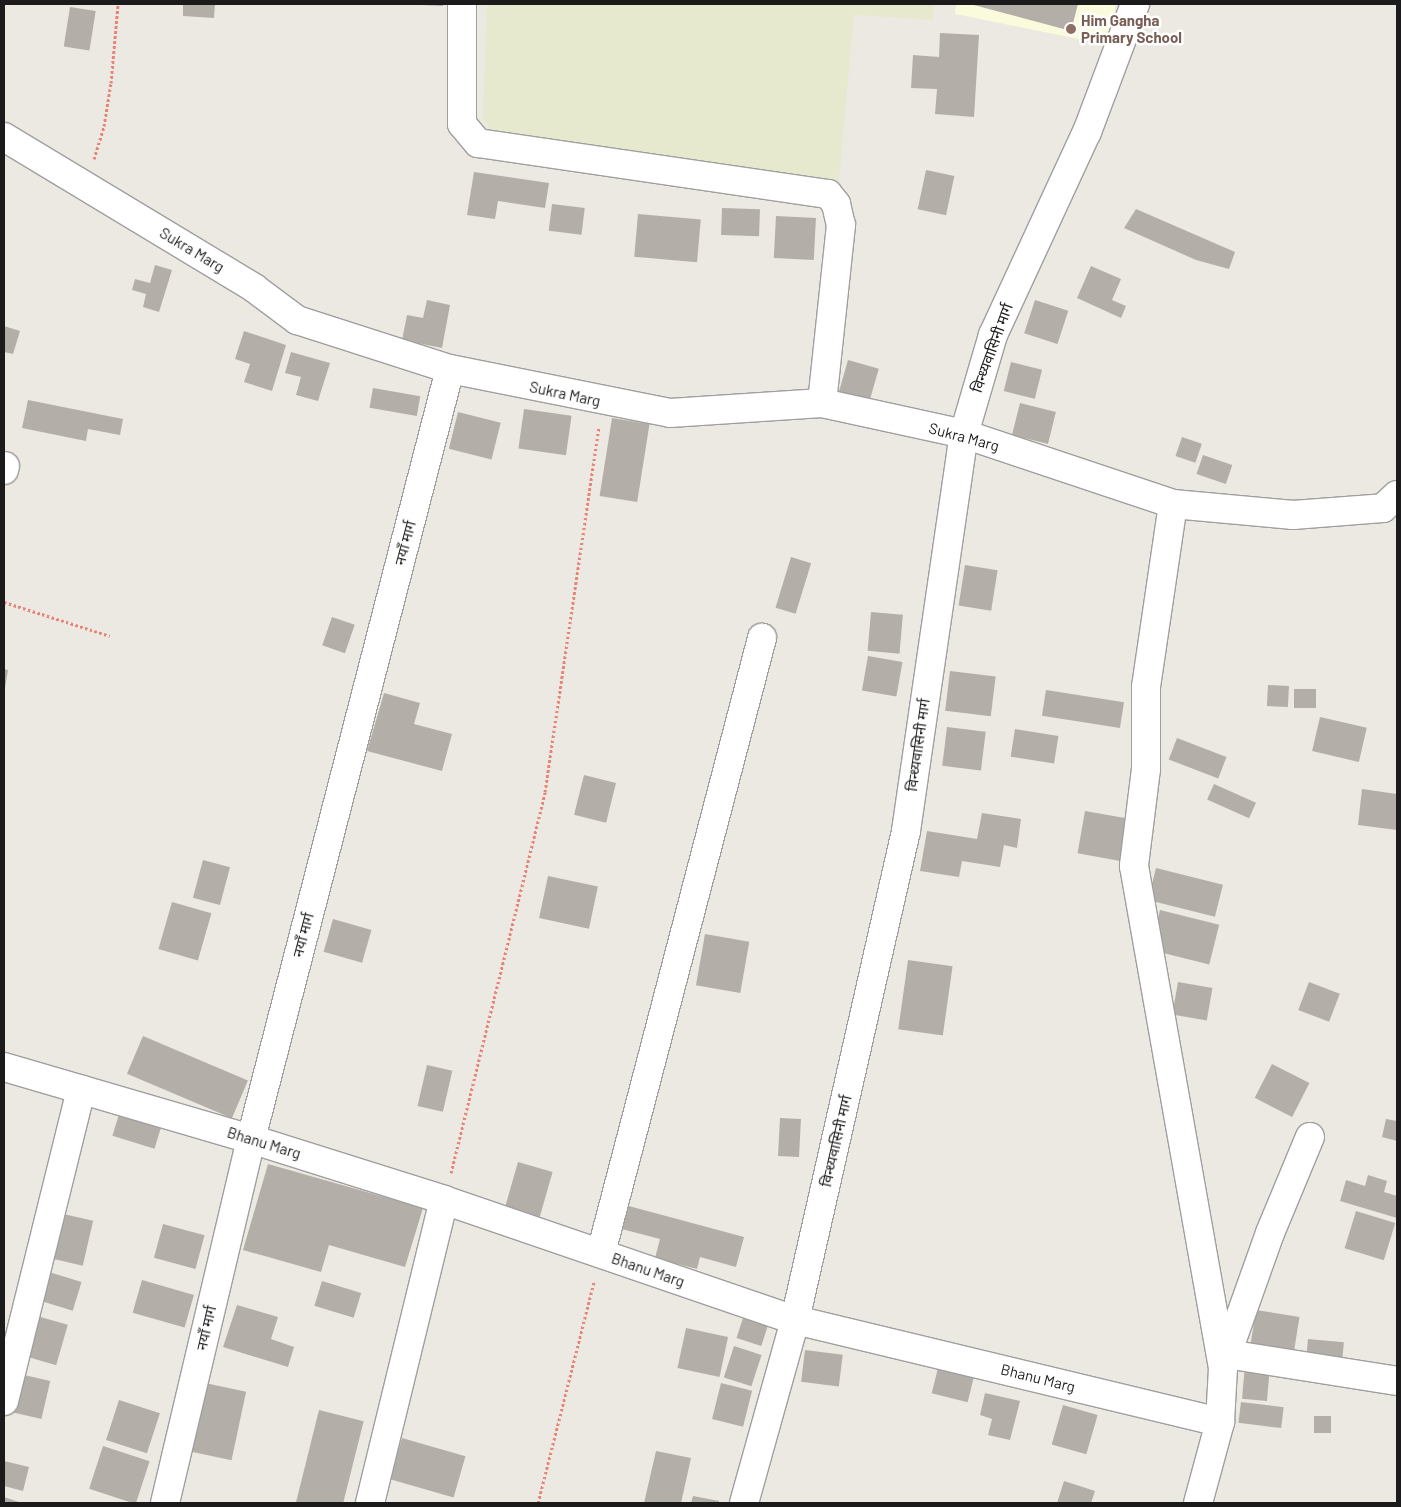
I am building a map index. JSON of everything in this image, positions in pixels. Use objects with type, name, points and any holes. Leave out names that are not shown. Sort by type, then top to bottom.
[{"type":"street","points":[[462,4],[462,124],[478,142],[828,194],[836,204],[841,225],[822,403]]},
{"type":"street","name":"विन्ध्यवासिनी मार्ग","points":[[744,1503],[795,1320],[906,831],[964,434],[993,335],[1087,132],[1135,4]]},
{"type":"street","name":"Sukra Marg","points":[[4,137],[254,288],[297,320],[450,369],[602,402],[670,413],[822,403],[964,434],[1173,504],[1293,514],[1383,508],[1397,495]]},
{"type":"street","name":"नयाँ मार्ग","points":[[165,1503],[250,1138],[450,369]]},
{"type":"street","points":[[1173,504],[1146,687],[1146,769],[1134,866],[1225,1361]]},
{"type":"street","points":[[601,1253],[762,638]]},
{"type":"street","name":"Bhanu Marg","points":[[4,1067],[250,1138],[444,1200],[795,1320],[1220,1422]]},
{"type":"street","points":[[4,1401],[81,1088]]},
{"type":"street","points":[[1198,1503],[1220,1422],[1225,1361],[1270,1233],[1310,1137]]},
{"type":"street","points":[[370,1503],[444,1200]]},
{"type":"street","points":[[1225,1361],[1397,1381]]},
{"type":"path","points":[[81,183],[93,162],[104,126],[118,4]]},
{"type":"path","points":[[444,1200],[545,792],[602,402]]},
{"type":"path","points":[[4,602],[110,636]]},
{"type":"path","points":[[538,1503],[601,1253]]},
{"type":"shaded area","points":[[487,4],[935,4],[933,20],[854,15],[839,181],[492,133],[483,119]]},
{"type":"shaded area","name":"Him Gangha Primary School","points":[[956,4],[1116,4],[1108,45],[955,14]]},
{"type":"building","points":[[183,4],[215,4],[214,18],[183,16]]},
{"type":"building","points":[[443,4],[443,6],[421,5]]},
{"type":"building","points":[[970,4],[1078,4],[1071,31]]},
{"type":"building","points":[[70,7],[96,11],[89,51],[64,47]]},
{"type":"building","points":[[940,33],[979,35],[974,117],[935,114],[937,89],[911,88],[913,55],[939,57]]},
{"type":"building","points":[[926,170],[954,176],[946,215],[918,209]]},
{"type":"building","points":[[474,172],[549,183],[545,208],[498,201],[495,219],[467,215]]},
{"type":"building","points":[[552,204],[585,208],[581,235],[549,231]]},
{"type":"building","points":[[722,208],[760,209],[759,236],[721,235]]},
{"type":"building","points":[[1136,209],[1235,252],[1229,269],[1196,260],[1124,228]]},
{"type":"building","points":[[638,214],[701,219],[697,262],[634,257]]},
{"type":"building","points":[[776,216],[816,218],[814,260],[774,258]]},
{"type":"building","points":[[155,265],[172,270],[159,312],[143,307],[146,294],[132,290],[135,279],[150,283]]},
{"type":"building","points":[[1091,266],[1121,279],[1112,300],[1126,306],[1121,318],[1077,298]]},
{"type":"building","points":[[427,300],[450,305],[442,348],[402,340],[407,315],[423,318]]},
{"type":"building","points":[[1035,300],[1068,311],[1057,344],[1024,333]]},
{"type":"building","points":[[4,326],[20,331],[13,354],[4,352]]},
{"type":"building","points":[[244,331],[286,345],[272,391],[244,382],[250,364],[235,359]]},
{"type":"building","points":[[291,352],[330,363],[318,401],[296,395],[301,377],[285,373]]},
{"type":"building","points":[[848,360],[879,369],[870,401],[839,392]]},
{"type":"building","points":[[1011,362],[1042,370],[1035,399],[1004,391]]},
{"type":"building","points":[[373,388],[420,396],[417,416],[370,408]]},
{"type":"building","points":[[28,400],[123,419],[120,435],[88,429],[86,441],[22,428]]},
{"type":"building","points":[[1020,403],[1056,412],[1048,444],[1012,435]]},
{"type":"building","points":[[524,409],[572,416],[566,455],[518,449]]},
{"type":"building","points":[[458,412],[501,423],[491,460],[449,449]]},
{"type":"building","points":[[612,418],[650,424],[637,502],[600,496]]},
{"type":"building","points":[[1182,437],[1202,444],[1195,463],[1175,456]]},
{"type":"building","points":[[1203,455],[1232,465],[1226,484],[1196,474]]},
{"type":"building","points":[[791,557],[811,563],[796,614],[776,608]]},
{"type":"building","points":[[965,565],[998,570],[991,611],[959,605]]},
{"type":"building","points":[[871,612],[903,615],[899,654],[868,651]]},
{"type":"building","points":[[332,617],[355,625],[345,653],[322,645]]},
{"type":"building","points":[[868,656],[902,662],[896,697],[862,690]]},
{"type":"building","points":[[4,669],[8,670],[5,688],[4,688]]},
{"type":"building","points":[[950,671],[996,677],[991,716],[945,711]]},
{"type":"building","points":[[1268,685],[1289,686],[1288,707],[1267,706]]},
{"type":"building","points":[[1294,689],[1316,689],[1316,708],[1294,708]]},
{"type":"building","points":[[1046,690],[1124,702],[1120,728],[1042,716]]},
{"type":"building","points":[[384,693],[420,703],[414,724],[452,734],[442,771],[367,751]]},
{"type":"building","points":[[1320,717],[1367,728],[1359,762],[1312,751]]},
{"type":"building","points":[[947,727],[986,732],[981,770],[942,766]]},
{"type":"building","points":[[1015,729],[1058,736],[1054,764],[1011,757]]},
{"type":"building","points":[[1177,738],[1226,757],[1218,778],[1169,759]]},
{"type":"building","points":[[584,775],[616,783],[606,823],[574,815]]},
{"type":"building","points":[[1214,784],[1256,803],[1249,818],[1207,800]]},
{"type":"building","points":[[1362,789],[1397,794],[1397,830],[1358,825]]},
{"type":"building","points":[[1085,811],[1129,819],[1122,861],[1078,853]]},
{"type":"building","points":[[982,813],[1021,819],[1017,848],[1004,845],[1000,867],[962,861],[959,877],[920,871],[927,831],[977,839]]},
{"type":"building","points":[[203,860],[230,867],[220,905],[193,898]]},
{"type":"building","points":[[1156,868],[1223,885],[1215,917],[1148,900]]},
{"type":"building","points":[[548,876],[598,887],[589,929],[539,918]]},
{"type":"building","points":[[172,902],[211,913],[198,960],[158,949]]},
{"type":"building","points":[[1160,910],[1219,925],[1209,965],[1150,950]]},
{"type":"building","points":[[333,919],[371,930],[362,963],[324,952]]},
{"type":"building","points":[[705,934],[749,942],[740,993],[696,985]]},
{"type":"building","points":[[908,960],[953,966],[943,1036],[898,1029]]},
{"type":"building","points":[[1178,982],[1212,988],[1207,1021],[1172,1014]]},
{"type":"building","points":[[1309,982],[1340,994],[1329,1022],[1298,1010]]},
{"type":"building","points":[[143,1036],[248,1081],[232,1118],[127,1074]]},
{"type":"building","points":[[1272,1064],[1309,1083],[1292,1117],[1255,1098]]},
{"type":"building","points":[[427,1065],[452,1071],[443,1112],[418,1106]]},
{"type":"building","points":[[120,1111],[162,1124],[154,1149],[112,1136]]},
{"type":"building","points":[[780,1118],[801,1119],[799,1157],[778,1156]]},
{"type":"building","points":[[1386,1119],[1397,1121],[1397,1141],[1382,1137]]},
{"type":"building","points":[[518,1162],[553,1172],[538,1222],[504,1212]]},
{"type":"building","points":[[268,1164],[423,1208],[405,1267],[329,1245],[321,1272],[243,1250]]},
{"type":"building","points":[[1368,1175],[1387,1181],[1384,1192],[1397,1196],[1397,1218],[1340,1201],[1346,1180],[1365,1186]]},
{"type":"building","points":[[625,1205],[744,1237],[736,1267],[700,1257],[697,1269],[655,1258],[660,1239],[618,1228]]},
{"type":"building","points":[[1356,1211],[1395,1223],[1384,1260],[1345,1248]]},
{"type":"building","points":[[59,1213],[93,1221],[83,1266],[49,1258]]},
{"type":"building","points":[[163,1224],[205,1235],[195,1269],[154,1258]]},
{"type":"building","points":[[49,1272],[82,1282],[73,1311],[40,1301]]},
{"type":"building","points":[[142,1280],[194,1295],[185,1328],[133,1313]]},
{"type":"building","points":[[322,1281],[361,1293],[354,1318],[314,1306]]},
{"type":"building","points":[[237,1305],[278,1317],[271,1339],[294,1347],[288,1367],[223,1347]]},
{"type":"building","points":[[1256,1310],[1299,1317],[1294,1351],[1251,1345]]},
{"type":"building","points":[[37,1316],[68,1325],[56,1365],[25,1356]]},
{"type":"building","points":[[743,1318],[768,1326],[761,1346],[737,1338]]},
{"type":"building","points":[[686,1328],[728,1337],[720,1377],[677,1368]]},
{"type":"building","points":[[1308,1339],[1344,1342],[1342,1366],[1306,1363]]},
{"type":"building","points":[[734,1346],[762,1355],[751,1386],[724,1377]]},
{"type":"building","points":[[805,1350],[843,1355],[839,1386],[801,1382]]},
{"type":"building","points":[[1245,1365],[1270,1367],[1267,1401],[1242,1399]]},
{"type":"building","points":[[938,1368],[974,1377],[968,1402],[932,1393]]},
{"type":"building","points":[[20,1374],[50,1381],[41,1419],[11,1412]]},
{"type":"building","points":[[205,1383],[246,1392],[232,1460],[190,1451]]},
{"type":"building","points":[[721,1383],[752,1391],[743,1427],[712,1419]]},
{"type":"building","points":[[985,1393],[1020,1401],[1010,1440],[988,1435],[992,1419],[980,1415]]},
{"type":"building","points":[[119,1400],[160,1413],[147,1453],[106,1440]]},
{"type":"building","points":[[1241,1402],[1284,1407],[1281,1428],[1238,1423]]},
{"type":"building","points":[[1063,1405],[1098,1415],[1086,1454],[1052,1444]]},
{"type":"building","points":[[319,1410],[364,1421],[343,1503],[296,1503]]},
{"type":"building","points":[[1314,1416],[1331,1416],[1331,1433],[1314,1433]]},
{"type":"building","points":[[402,1438],[465,1456],[454,1498],[390,1479]]},
{"type":"building","points":[[103,1446],[150,1461],[136,1503],[89,1489]]},
{"type":"building","points":[[656,1451],[691,1458],[681,1503],[644,1503]]},
{"type":"building","points":[[4,1461],[29,1467],[23,1491],[4,1486]]},
{"type":"building","points":[[1064,1481],[1095,1491],[1091,1503],[1057,1503]]},
{"type":"building","points":[[693,1496],[719,1501],[719,1503],[691,1503]]},
{"type":"building","points":[[4,1497],[22,1503],[4,1503]]},
{"type":"place","name":"Him Gangha Primary School","points":[[1071,29]]}]
